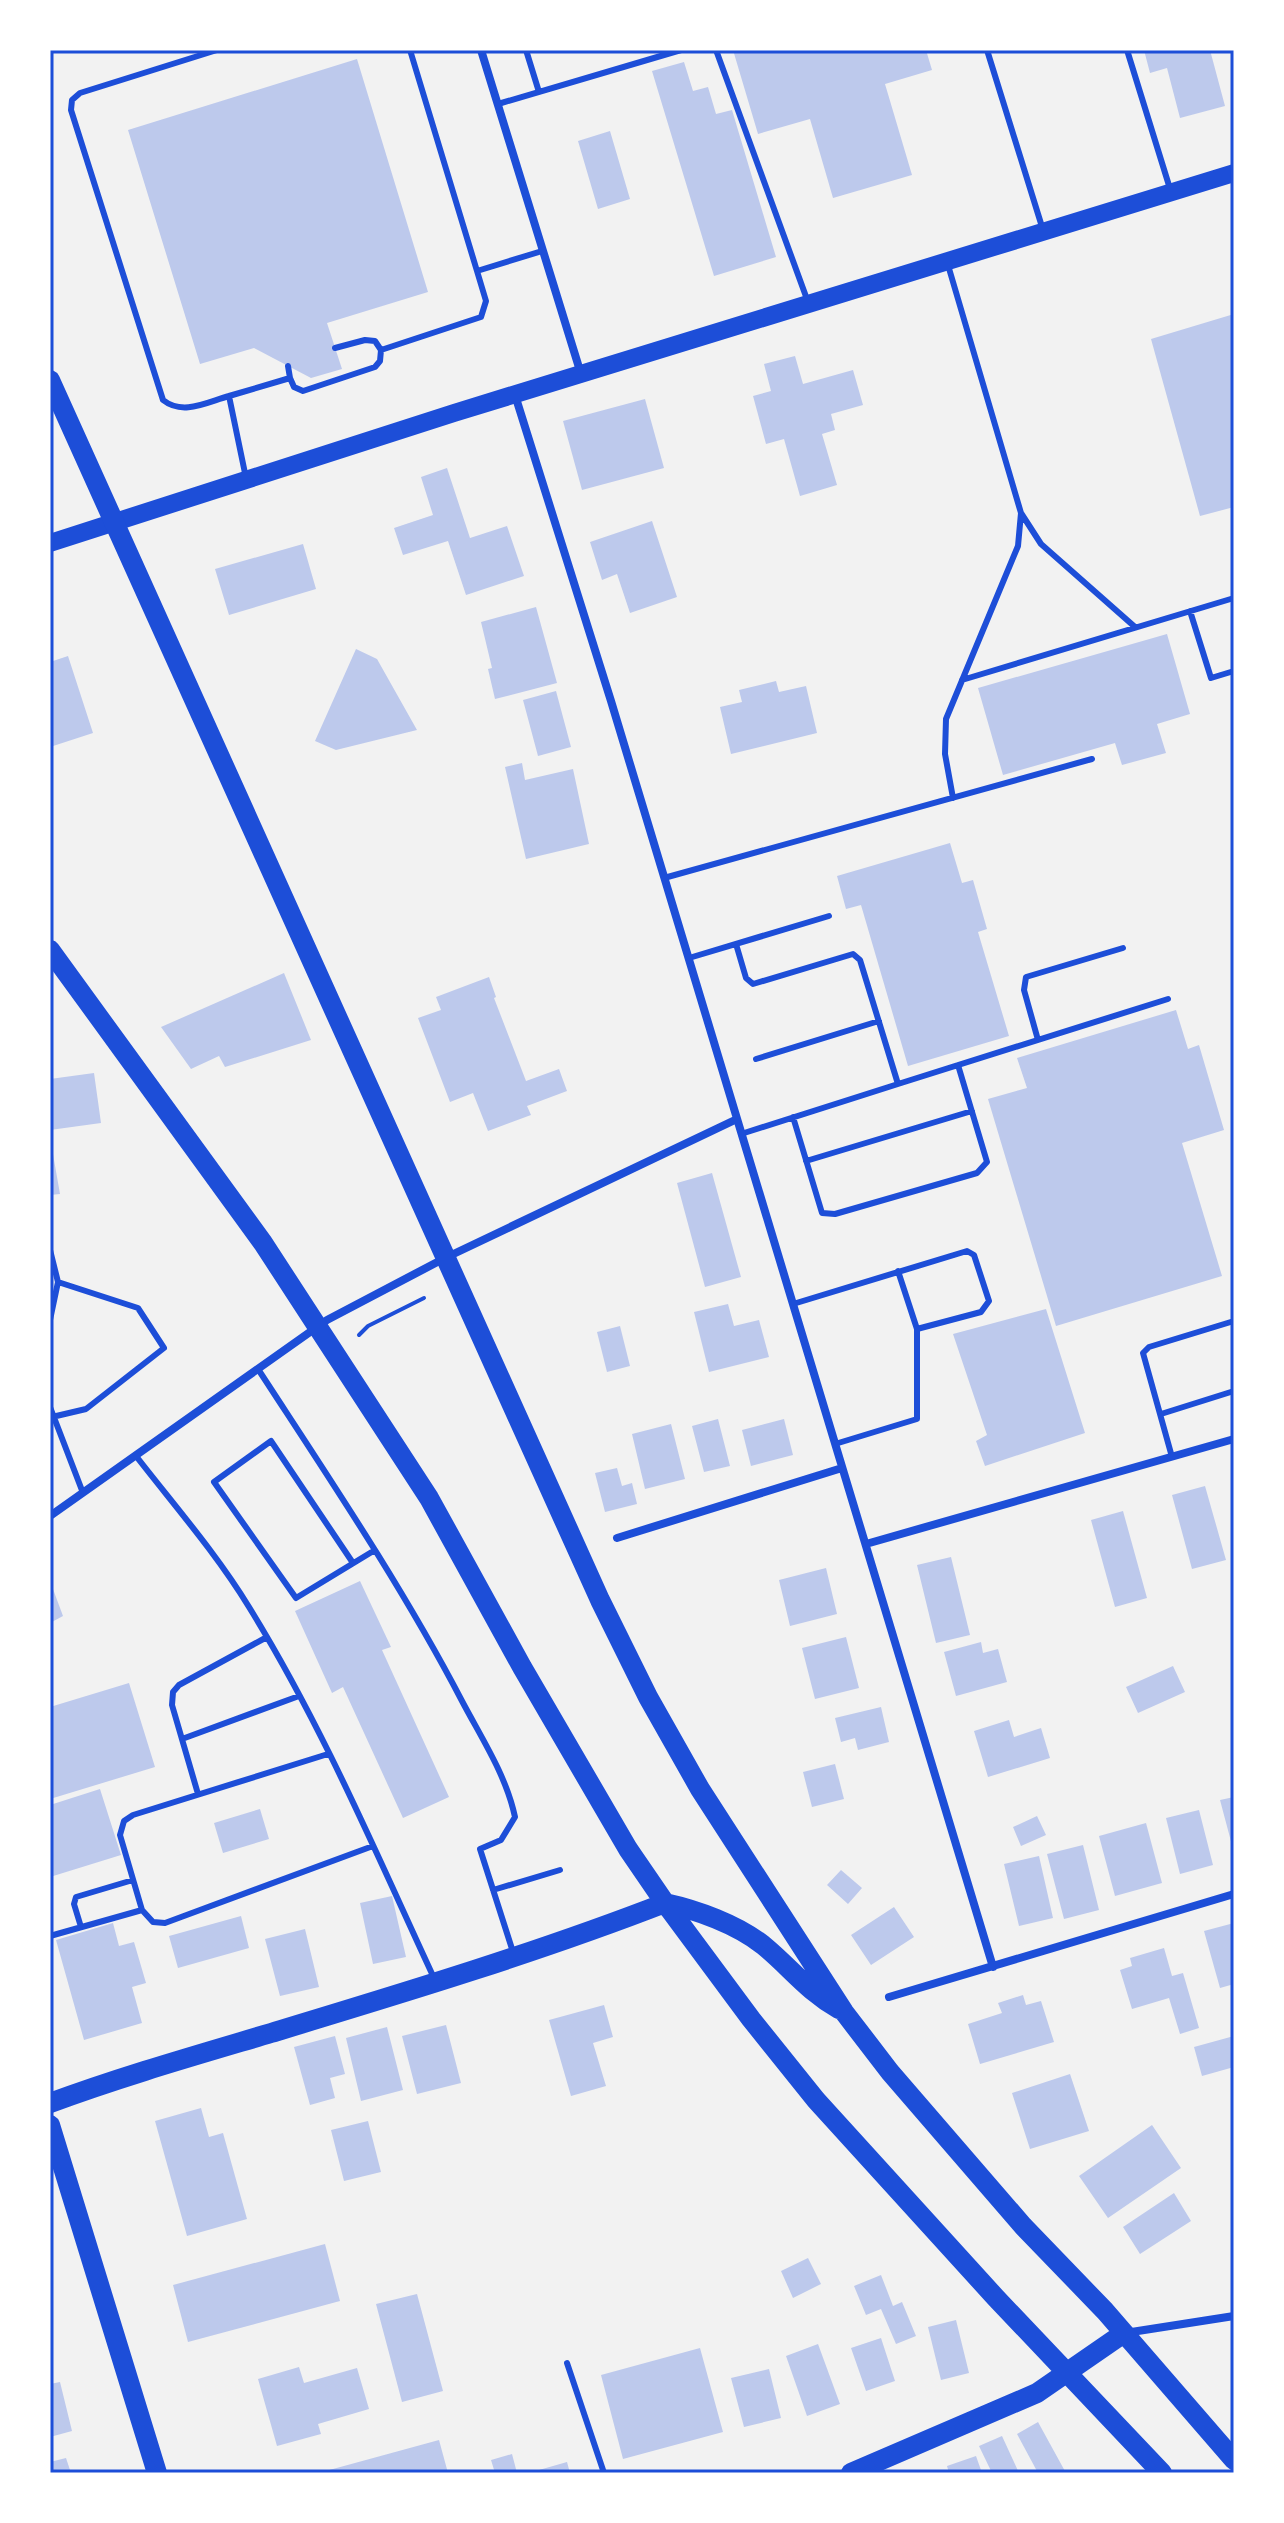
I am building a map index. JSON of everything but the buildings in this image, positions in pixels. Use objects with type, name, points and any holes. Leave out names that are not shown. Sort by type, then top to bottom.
[{"type":"highway","points":[[50,380],[600,1600],[648,1697],[700,1789],[844,2012],[890,2072],[1023,2226],[1124,2333],[1234,2460]]},
{"type":"highway","points":[[50,950],[254,1230],[319,1327],[429,1498],[537,1693],[628,1849],[665,1903],[816,2100],[1162,2473]]},
{"type":"highway","points":[[50,2103],[106,2082],[436,1983],[665,1903],[690,1909],[761,1943],[814,1995],[844,2012]]},
{"type":"highway","points":[[50,2125],[157,2473]]},
{"type":"highway","points":[[851,2473],[1037,2393],[1124,2333]]},
{"type":"main road","points":[[50,543],[116,524],[246,478],[1234,173]]},
{"type":"street","points":[[481,50],[582,374]]},
{"type":"street","points":[[515,395],[689,958],[993,1967]]},
{"type":"street","points":[[50,1516],[327,1320],[445,1258],[737,1119]]},
{"type":"street","points":[[866,1544],[1234,1439]]},
{"type":"street","points":[[617,1538],[842,1468]]},
{"type":"street","points":[[889,1997],[1234,1894]]},
{"type":"street","points":[[1124,2333],[1234,2316]]},
{"type":"lane","points":[[217,50],[80,93],[72,100],[71,110],[163,400],[172,407],[186,408],[290,378]]},
{"type":"lane","points":[[381,350],[481,317],[486,301],[410,50]]},
{"type":"lane","points":[[526,50],[539,92]]},
{"type":"lane","points":[[498,104],[681,50]]},
{"type":"lane","points":[[716,50],[809,304]]},
{"type":"lane","points":[[987,50],[1043,232]]},
{"type":"lane","points":[[1127,50],[1171,192]]},
{"type":"lane","points":[[477,271],[542,251]]},
{"type":"lane","points":[[947,262],[1021,513],[1041,544],[1135,627]]},
{"type":"lane","points":[[288,366],[294,387],[303,391],[375,367],[380,361],[381,350],[375,341],[365,340],[335,348]]},
{"type":"lane","points":[[229,396],[246,478]]},
{"type":"lane","points":[[953,798],[945,754],[946,719],[1018,546],[1021,513]]},
{"type":"lane","points":[[962,680],[1234,598]]},
{"type":"lane","points":[[1190,611],[1211,678],[1234,671]]},
{"type":"lane","points":[[664,878],[1092,759]]},
{"type":"lane","points":[[689,958],[829,916]]},
{"type":"lane","points":[[736,944],[746,978],[753,984],[853,954],[860,960],[898,1084]]},
{"type":"lane","points":[[1038,1040],[1024,990],[1026,977],[1123,948]]},
{"type":"lane","points":[[741,1134],[1168,999]]},
{"type":"lane","points":[[756,1059],[879,1021]]},
{"type":"lane","points":[[793,1117],[822,1213],[835,1214],[977,1173],[987,1162],[958,1065]]},
{"type":"lane","points":[[806,1161],[972,1111]]},
{"type":"lane","points":[[50,1250],[58,1282],[50,1320]]},
{"type":"lane","points":[[793,1304],[967,1251],[974,1255],[989,1301],[981,1312],[917,1329]]},
{"type":"lane","points":[[835,1444],[917,1419],[917,1329],[898,1271]]},
{"type":"lane","points":[[52,1417],[86,1409],[164,1348],[138,1308],[58,1282]]},
{"type":"lane","points":[[1172,1457],[1143,1353],[1149,1347],[1234,1321]]},
{"type":"lane","points":[[258,1369],[375,1550],[439,1656],[509,1790],[515,1817],[501,1840],[480,1849],[515,1957]]},
{"type":"lane","points":[[1161,1414],[1234,1391]]},
{"type":"lane","points":[[50,1407],[83,1493]]},
{"type":"lane","points":[[353,1563],[271,1441],[214,1482],[296,1598],[375,1550]]},
{"type":"lane","points":[[136,1456],[217,1560],[267,1637],[373,1846],[436,1983]]},
{"type":"lane","points":[[198,1794],[172,1705],[173,1692],[179,1685],[267,1637]]},
{"type":"lane","points":[[182,1739],[299,1696]]},
{"type":"lane","points":[[328,1754],[133,1815],[124,1821],[120,1835],[142,1910],[153,1922],[165,1923],[373,1846]]},
{"type":"lane","points":[[493,1890],[560,1870]]},
{"type":"lane","points":[[81,1927],[74,1904],[76,1897],[133,1880]]},
{"type":"lane","points":[[50,1936],[142,1910]]},
{"type":"lane","points":[[567,2363],[604,2473]]},
{"type":"path","points":[[359,1335],[368,1326],[424,1298]]}]
